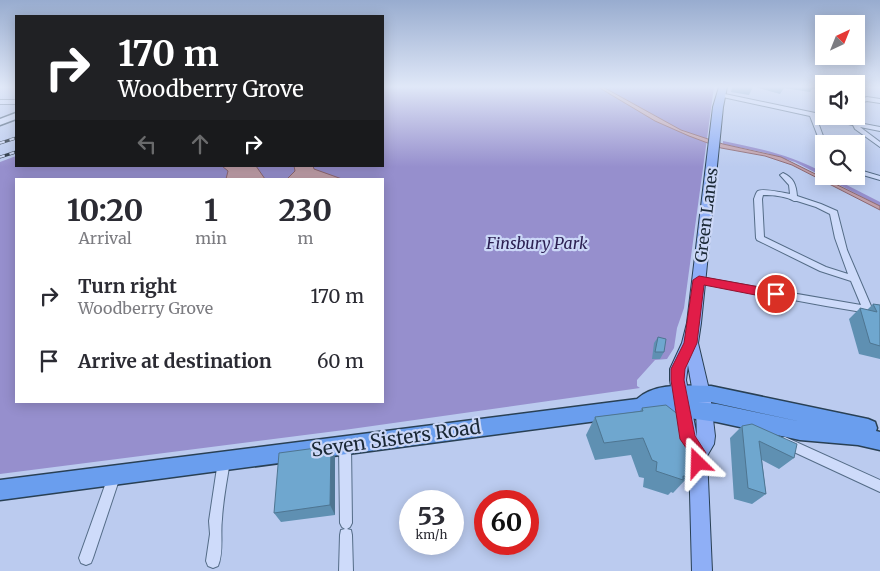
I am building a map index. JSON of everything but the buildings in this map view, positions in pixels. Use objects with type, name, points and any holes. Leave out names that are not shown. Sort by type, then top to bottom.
[{"type":"highway","name":"Seven Sisters Road","points":[[702,403],[711,394],[880,431]]},
{"type":"highway","name":"Seven Sisters Road","points":[[0,490],[642,407],[659,413],[681,401],[702,403],[762,422],[800,431],[858,436],[880,441]]},
{"type":"main road","name":"Green Lanes","points":[[702,571],[698,453],[688,439],[681,401],[678,369],[690,343],[719,114]]},
{"type":"main road","points":[[0,122],[15,116]]},
{"type":"main road","name":"Green Lanes","points":[[690,343],[696,365],[706,424],[706,443],[698,453]]},
{"type":"street","points":[[815,114],[812,114],[820,135]]},
{"type":"street","points":[[865,124],[880,129]]},
{"type":"street","points":[[858,125],[861,132],[880,145]]},
{"type":"street","points":[[865,174],[880,178]]},
{"type":"street","points":[[783,175],[792,184],[794,199]]},
{"type":"street","points":[[854,279],[823,269],[760,238],[758,199],[760,193],[766,192],[822,206],[834,213],[838,234],[854,279],[868,309]]},
{"type":"street","points":[[699,280],[880,311]]},
{"type":"street","points":[[762,422],[764,429],[771,435],[880,486]]},
{"type":"street","points":[[345,445],[346,571]]},
{"type":"street","points":[[213,561],[216,534],[215,521],[224,461]]},
{"type":"street","points":[[86,558],[115,474]]},
{"type":"green space","name":"Finsbury Park","points":[[384,114],[710,114],[684,308],[677,328],[674,348],[667,359],[655,360],[637,380],[637,386],[640,388],[344,430],[0,474],[0,162],[15,156],[15,167],[384,167]]},
{"type":"green space","points":[[723,141],[787,157],[815,168],[815,172],[795,162],[766,153],[723,144]]},
{"type":"green space","points":[[839,185],[847,185],[880,202],[880,206]]},
{"type":"shaded area","points":[[643,114],[651,114],[681,130],[723,144],[781,157],[815,174],[815,177],[792,165],[765,156],[721,148],[689,136]]},
{"type":"shaded area","points":[[223,167],[257,167],[264,178],[226,178],[228,171]]},
{"type":"shaded area","points":[[294,167],[313,167],[314,169],[339,178],[288,178],[295,171]]},
{"type":"shaded area","points":[[831,185],[838,185],[880,206],[880,210]]},
{"type":"railway","points":[[0,143],[15,138]]},
{"type":"railway","points":[[0,157],[15,152]]},
{"type":"route","points":[[698,463],[698,453],[688,439],[682,409],[678,369],[690,343],[699,280],[776,294]]}]
